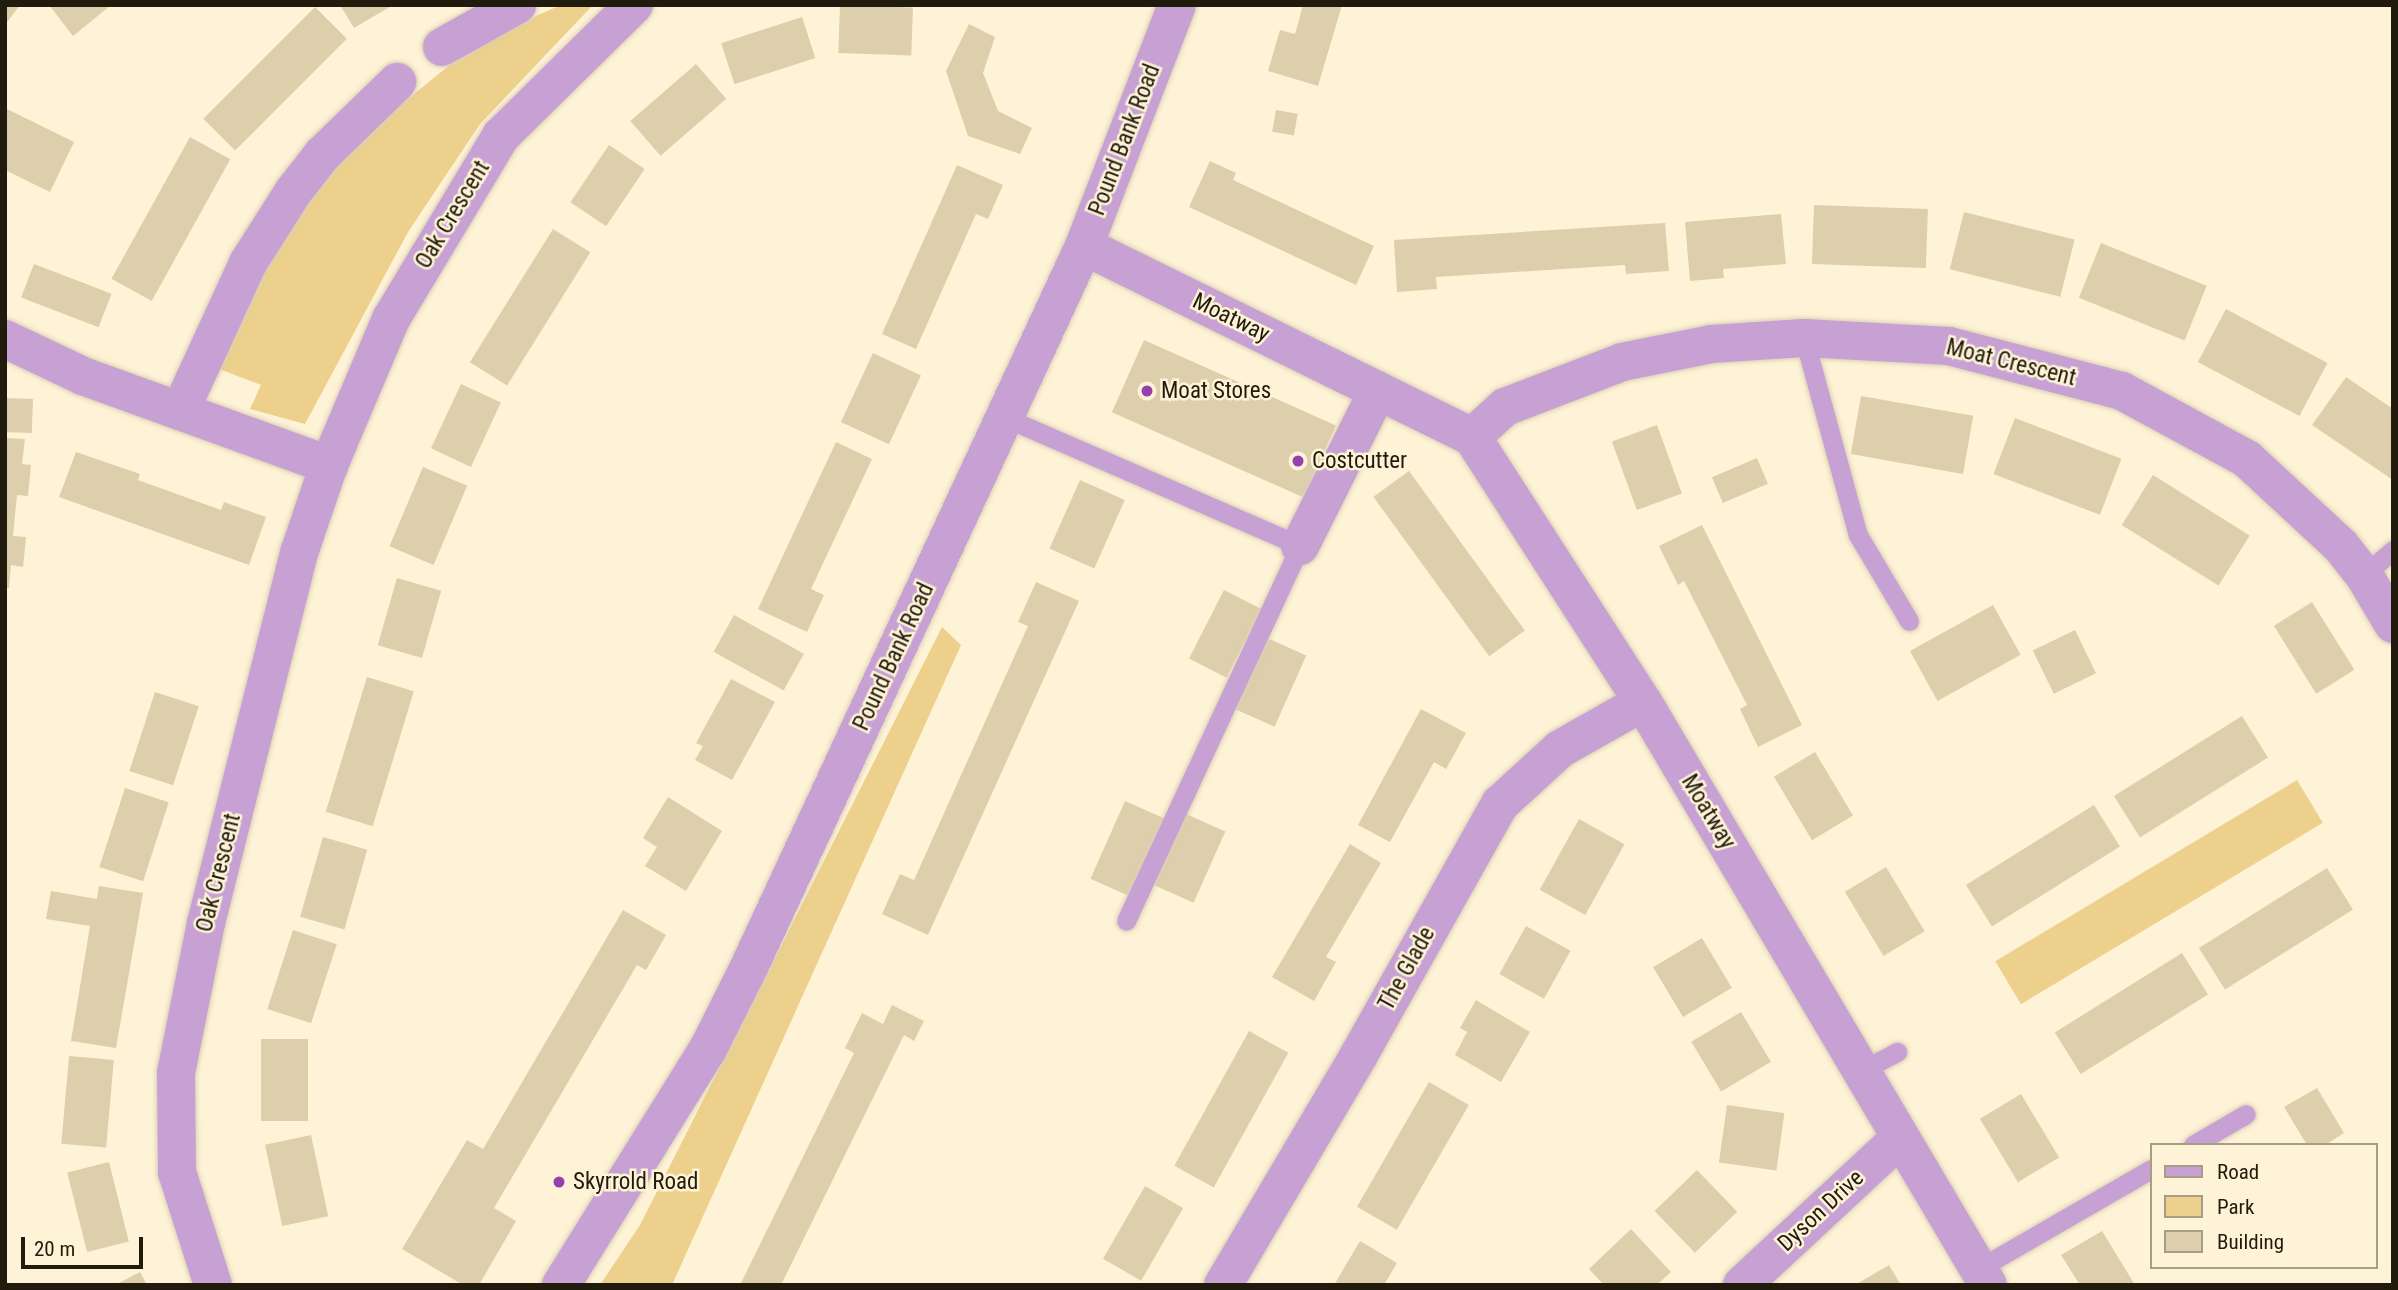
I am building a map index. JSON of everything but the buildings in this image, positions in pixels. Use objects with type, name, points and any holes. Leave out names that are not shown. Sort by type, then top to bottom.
[{"type":"street","points":[[442,47],[517,5]]},
{"type":"street","name":"Oak Crescent","points":[[213,1285],[177,1172],[176,1073],[206,923],[299,553],[329,465],[391,319],[501,136],[634,5]]},
{"type":"street","name":"Pound Bank Road","points":[[561,1285],[708,1049],[1084,246],[1170,7]]},
{"type":"street","points":[[180,411],[248,263],[292,192],[322,155],[397,82]]},
{"type":"street","name":"Moatway","points":[[1084,246],[1472,437],[1643,702],[1983,1277]]},
{"type":"street","name":"Moat Crescent","points":[[1472,437],[1505,407],[1622,362],[1712,344],[1804,338],[1949,346],[2122,391],[2246,459],[2341,546],[2364,575],[2393,624]]},
{"type":"street","points":[[5,339],[83,376],[329,465]]},
{"type":"street","points":[[1300,546],[1378,390]]},
{"type":"street","name":"The Glade","points":[[1223,1285],[1359,1055],[1500,804],[1560,749],[1643,702]]},
{"type":"street","name":"Dyson Drive","points":[[1742,1285],[1900,1138]]},
{"type":"lane","points":[[1804,338],[1858,535],[1909,621]]},
{"type":"lane","points":[[1004,417],[1300,546],[1126,921]]},
{"type":"lane","points":[[2364,575],[2393,550]]},
{"type":"lane","points":[[1861,1071],[1897,1052]]},
{"type":"lane","points":[[2196,1143],[2246,1114]]},
{"type":"lane","points":[[1983,1277],[2150,1170]]},
{"type":"green space","points":[[561,5],[593,5],[480,124],[408,232],[305,424],[250,409],[261,385],[219,369],[275,244],[360,138],[451,64],[529,19]]},
{"type":"green space","points":[[942,627],[961,645],[672,1285],[600,1285],[640,1225]]},
{"type":"green space","points":[[2297,780],[2323,823],[2021,1004],[1995,961]]},
{"type":"place","name":"Moat Stores","points":[[1147,391]]},
{"type":"place","name":"Costcutter","points":[[1298,461]]},
{"type":"place","name":"Skyrrold Road","points":[[559,1182]]}]
